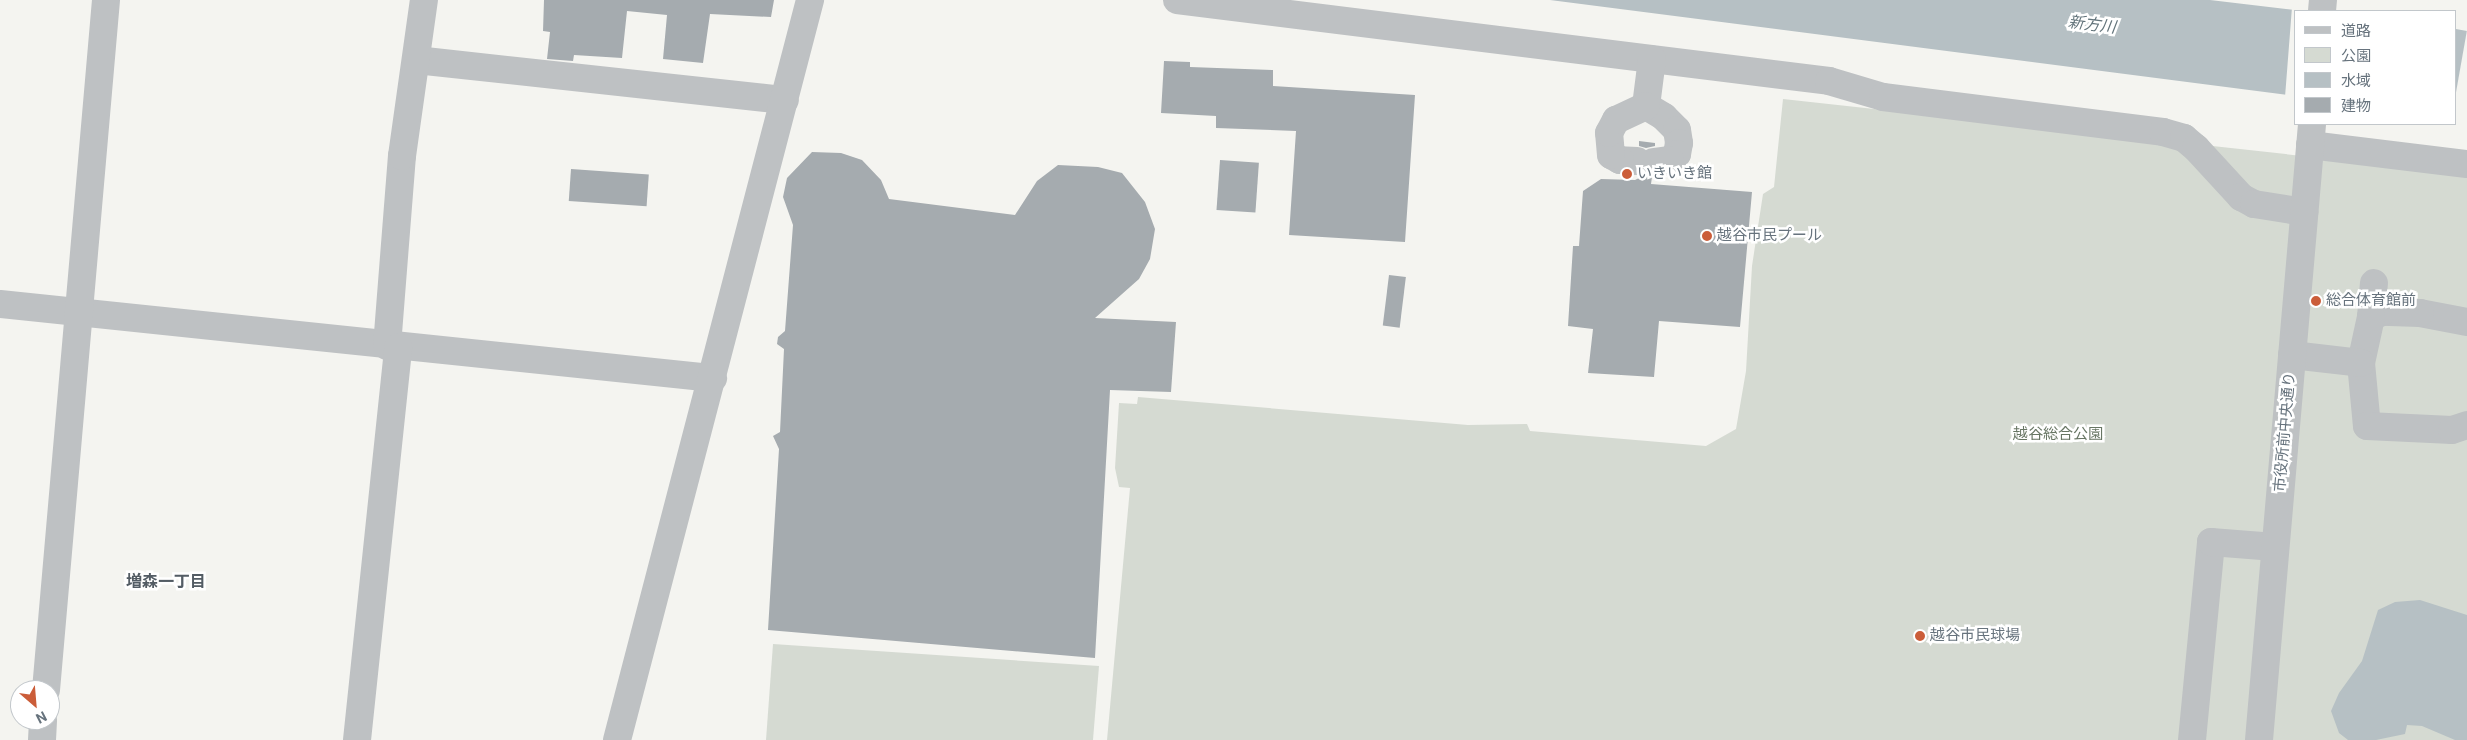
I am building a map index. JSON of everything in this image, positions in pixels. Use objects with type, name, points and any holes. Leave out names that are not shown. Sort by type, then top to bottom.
[{"type":"street","points":[[47,680],[77,310],[106,0]]},
{"type":"street","points":[[357,740],[393,347],[402,156],[424,0]]},
{"type":"street","points":[[617,740],[713,378],[810,0]]},
{"type":"street","points":[[1177,0],[1829,81],[1883,97],[2163,132],[2184,138],[2196,148],[2241,197],[2268,208],[2304,212]]},
{"type":"street","points":[[1646,106],[1652,59]]},
{"type":"street","points":[[416,60],[785,100]]},
{"type":"street","points":[[1646,106],[1664,117],[1677,130],[1679,143],[1677,154],[1670,160],[1645,162],[1620,160],[1611,155],[1609,134],[1616,120],[1646,106]]},
{"type":"street","points":[[2310,143],[2467,164]]},
{"type":"street","name":"市役所前中央通り","points":[[2259,740],[2310,143]]},
{"type":"street","points":[[2374,283],[2371,317],[2361,363],[2366,426],[2452,430],[2467,425]]},
{"type":"street","points":[[0,304],[77,310],[393,347],[713,378]]},
{"type":"street","points":[[2371,317],[2382,312],[2399,311],[2467,322]]},
{"type":"street","points":[[2292,355],[2361,363]]},
{"type":"street","points":[[2192,740],[2211,542],[2275,547]]},
{"type":"green space","name":"越谷総合公園","points":[[1783,99],[2467,174],[2467,740],[1107,740],[1130,488],[1119,487],[1115,468],[1119,403],[1137,404],[1138,397],[1468,425],[1527,424],[1530,431],[1706,446],[1736,429],[1746,371],[1752,266],[1763,194],[1774,187]]},
{"type":"green space","points":[[773,644],[1099,666],[1093,740],[766,740]]},
{"type":"water","name":"新方川","points":[[1550,0],[2210,0],[2295,10],[2294,96]]},
{"type":"water","points":[[2457,29],[2467,31],[2457,87]]},
{"type":"water","points":[[2420,600],[2467,615],[2467,740],[2455,740],[2422,726],[2407,725],[2405,734],[2376,740],[2348,740],[2339,733],[2331,711],[2339,693],[2362,661],[2378,610],[2395,602]]},
{"type":"pier","points":[[2292,7],[2302,10],[2294,10],[2294,99],[2285,97]]},
{"type":"building","points":[[544,0],[774,0],[771,17],[710,14],[703,63],[663,59],[667,15],[627,11],[622,58],[574,55],[573,61],[547,59],[550,32],[543,31]]},
{"type":"building","points":[[1164,61],[1190,62],[1190,67],[1273,70],[1273,86],[1415,95],[1405,242],[1289,235],[1296,131],[1216,128],[1216,116],[1161,113]]},
{"type":"building","points":[[1639,141],[1655,143],[1655,146],[1646,148],[1639,146]]},
{"type":"building","points":[[812,152],[841,153],[862,160],[881,180],[889,199],[1015,215],[1037,181],[1058,165],[1098,167],[1122,173],[1145,202],[1155,229],[1150,259],[1139,279],[1095,318],[1176,322],[1171,392],[1110,390],[1095,658],[768,630],[779,449],[773,436],[780,432],[784,349],[777,344],[778,337],[785,331],[793,225],[783,197],[787,178]]},
{"type":"building","points":[[1220,160],[1259,163],[1255,213],[1217,210]]},
{"type":"building","points":[[571,169],[649,174],[647,206],[569,201]]},
{"type":"building","points":[[1645,175],[1652,177],[1651,184],[1752,192],[1740,327],[1659,321],[1654,377],[1588,373],[1593,329],[1568,326],[1573,246],[1579,246],[1583,191],[1601,179],[1635,180]]},
{"type":"building","points":[[1389,275],[1406,277],[1400,328],[1383,326]]},
{"type":"place","name":"いきいき館","points":[[1627,174]]},
{"type":"place","name":"越谷市民プール","points":[[1707,236]]},
{"type":"place","name":"総合体育館前","points":[[2316,301]]},
{"type":"place","name":"越谷市民球場","points":[[1920,636]]},
{"type":"district","name":"増森一丁目","points":[[166,582]]}]
